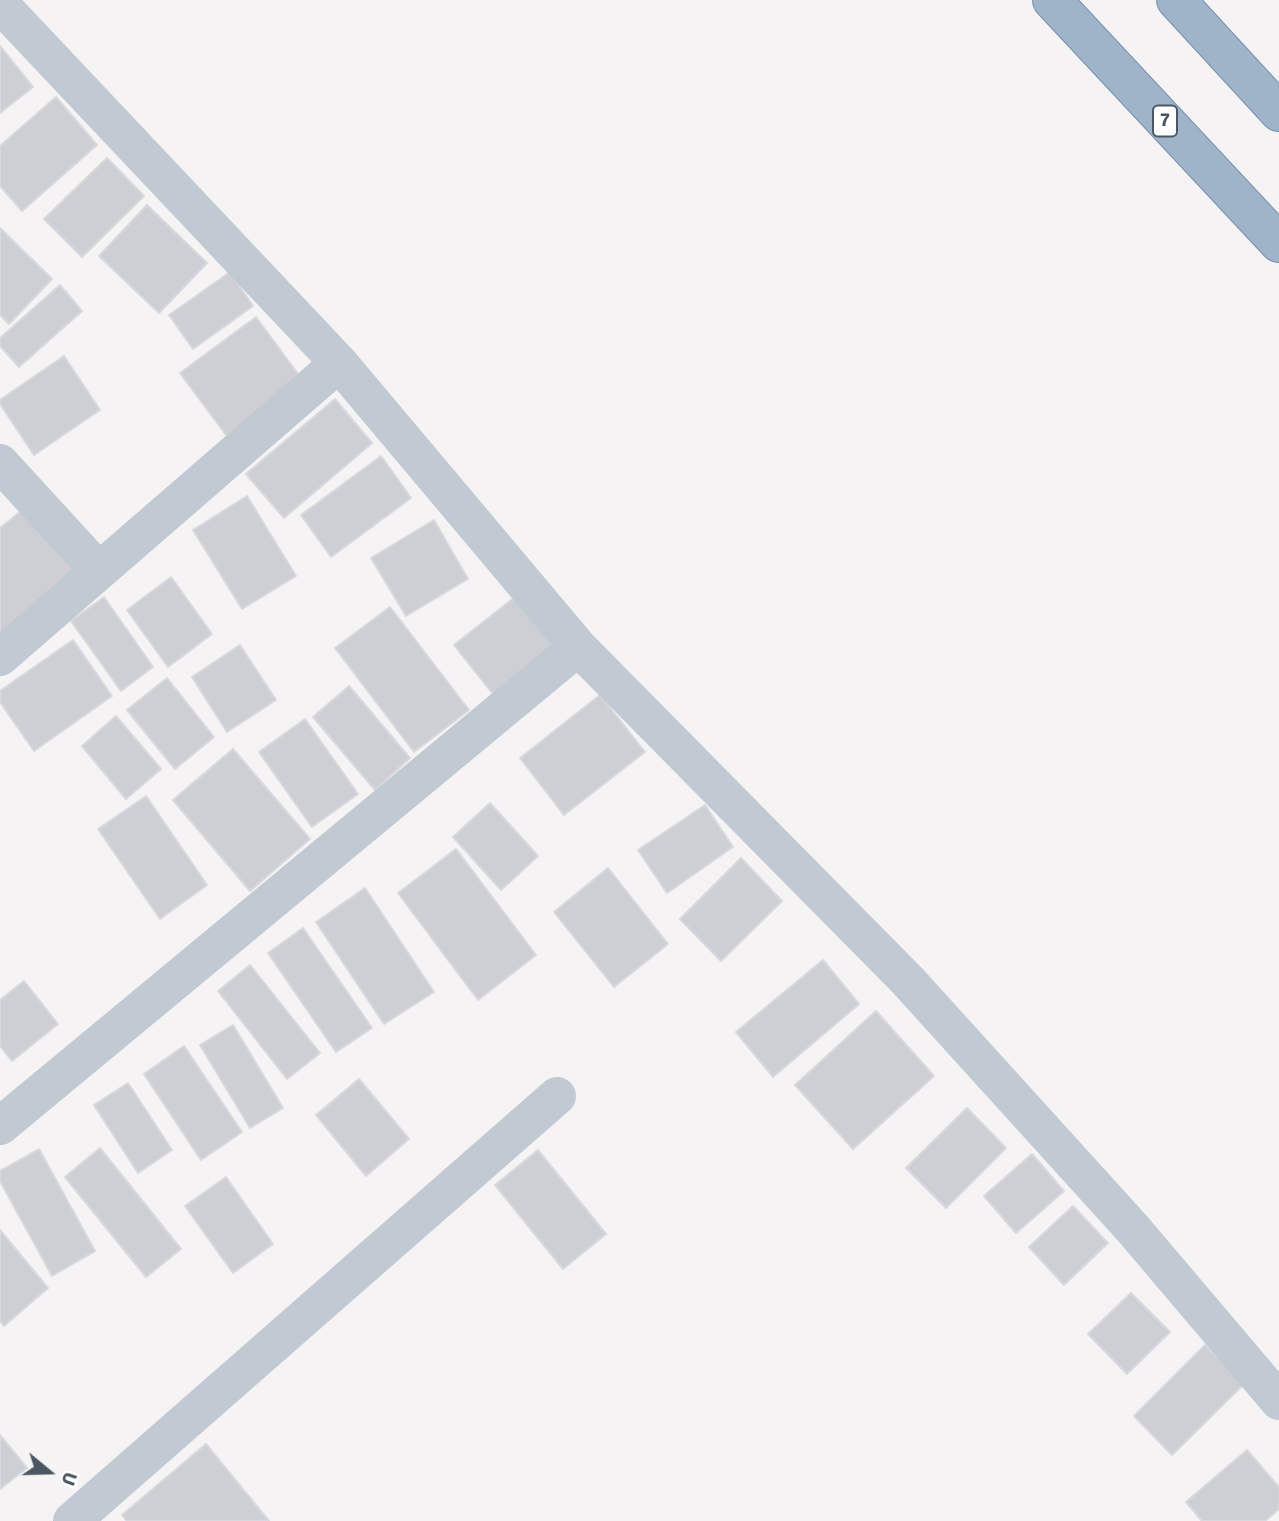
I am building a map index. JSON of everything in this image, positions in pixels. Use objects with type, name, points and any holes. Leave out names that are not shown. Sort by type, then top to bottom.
[{"type":"highway","name":"7","points":[[1052,0],[1279,243]]},
{"type":"highway","points":[[1176,0],[1279,112]]},
{"type":"street","points":[[0,4],[339,363],[578,647],[908,981],[1133,1229],[1279,1401]]},
{"type":"street","points":[[0,657],[339,363]]},
{"type":"street","points":[[0,463],[99,571]]},
{"type":"street","points":[[0,1126],[578,647]]},
{"type":"street","points":[[72,1521],[557,1096]]},
{"type":"building","points":[[0,46],[33,87],[0,113]]},
{"type":"building","points":[[56,97],[97,145],[22,211],[0,186],[0,146]]},
{"type":"building","points":[[107,158],[144,196],[82,257],[44,219]]},
{"type":"building","points":[[147,205],[207,263],[159,313],[99,256]]},
{"type":"building","points":[[0,228],[52,279],[9,324],[0,315]]},
{"type":"building","points":[[230,272],[253,306],[193,349],[169,315]]},
{"type":"building","points":[[60,285],[82,311],[19,367],[0,346],[0,338]]},
{"type":"building","points":[[256,317],[304,382],[229,439],[180,373]]},
{"type":"building","points":[[64,356],[100,410],[34,455],[0,404],[0,400]]},
{"type":"building","points":[[335,399],[372,443],[284,518],[246,474]]},
{"type":"building","points":[[381,456],[411,498],[331,557],[301,515]]},
{"type":"building","points":[[247,496],[296,576],[242,609],[193,530]]},
{"type":"building","points":[[32,502],[84,567],[0,634],[0,528]]},
{"type":"building","points":[[434,520],[468,579],[406,616],[371,558]]},
{"type":"building","points":[[171,577],[212,634],[168,667],[127,610]]},
{"type":"building","points":[[104,597],[153,667],[121,691],[71,621]]},
{"type":"building","points":[[515,597],[557,650],[496,698],[454,645]]},
{"type":"building","points":[[390,607],[469,710],[414,752],[335,648]]},
{"type":"building","points":[[73,640],[112,696],[34,751],[0,702],[0,691]]},
{"type":"building","points":[[240,645],[276,700],[227,732],[192,677]]},
{"type":"building","points":[[167,678],[214,737],[175,769],[127,710]]},
{"type":"building","points":[[349,686],[410,758],[375,790],[313,717]]},
{"type":"building","points":[[600,695],[645,752],[564,815],[520,758]]},
{"type":"building","points":[[116,716],[161,769],[126,799],[82,746]]},
{"type":"building","points":[[305,719],[358,794],[312,827],[259,752]]},
{"type":"building","points":[[233,749],[310,839],[250,891],[173,800]]},
{"type":"building","points":[[146,796],[207,885],[160,919],[98,829]]},
{"type":"building","points":[[490,803],[538,856],[501,890],[453,837]]},
{"type":"building","points":[[705,805],[733,847],[667,893],[638,850]]},
{"type":"building","points":[[456,849],[536,955],[478,1000],[398,893]]},
{"type":"building","points":[[741,858],[782,901],[721,961],[680,919]]},
{"type":"building","points":[[608,868],[668,944],[614,987],[554,912]]},
{"type":"building","points":[[365,888],[434,992],[384,1024],[316,922]]},
{"type":"building","points":[[303,928],[372,1028],[336,1052],[268,953]]},
{"type":"building","points":[[823,960],[859,1004],[773,1077],[736,1032]]},
{"type":"building","points":[[250,965],[320,1053],[287,1079],[218,991]]},
{"type":"building","points":[[24,981],[58,1024],[12,1061],[0,1046],[0,1000]]},
{"type":"building","points":[[876,1011],[934,1076],[853,1149],[795,1085]]},
{"type":"building","points":[[233,1025],[283,1108],[250,1128],[200,1045]]},
{"type":"building","points":[[184,1046],[242,1132],[201,1160],[144,1074]]},
{"type":"building","points":[[359,1079],[409,1139],[366,1176],[316,1115]]},
{"type":"building","points":[[128,1083],[172,1150],[138,1173],[94,1105]]},
{"type":"building","points":[[967,1108],[1006,1148],[946,1208],[906,1168]]},
{"type":"building","points":[[100,1148],[181,1249],[146,1277],[65,1177]]},
{"type":"building","points":[[39,1149],[95,1251],[52,1276],[0,1181],[0,1171]]},
{"type":"building","points":[[538,1150],[606,1234],[563,1269],[495,1185]]},
{"type":"building","points":[[1032,1154],[1064,1191],[1016,1233],[984,1196]]},
{"type":"building","points":[[226,1177],[273,1244],[233,1273],[185,1206]]},
{"type":"building","points":[[1073,1206],[1108,1243],[1064,1285],[1029,1247]]},
{"type":"building","points":[[0,1230],[48,1288],[4,1326],[0,1321]]},
{"type":"building","points":[[1131,1293],[1170,1332],[1127,1374],[1088,1334]]},
{"type":"building","points":[[1205,1345],[1244,1384],[1172,1455],[1134,1416]]},
{"type":"building","points":[[0,1435],[27,1468],[0,1489]]},
{"type":"building","points":[[206,1444],[269,1521],[127,1521],[122,1515]]},
{"type":"building","points":[[1247,1450],[1279,1487],[1279,1509],[1265,1521],[1202,1521],[1186,1502]]}]
